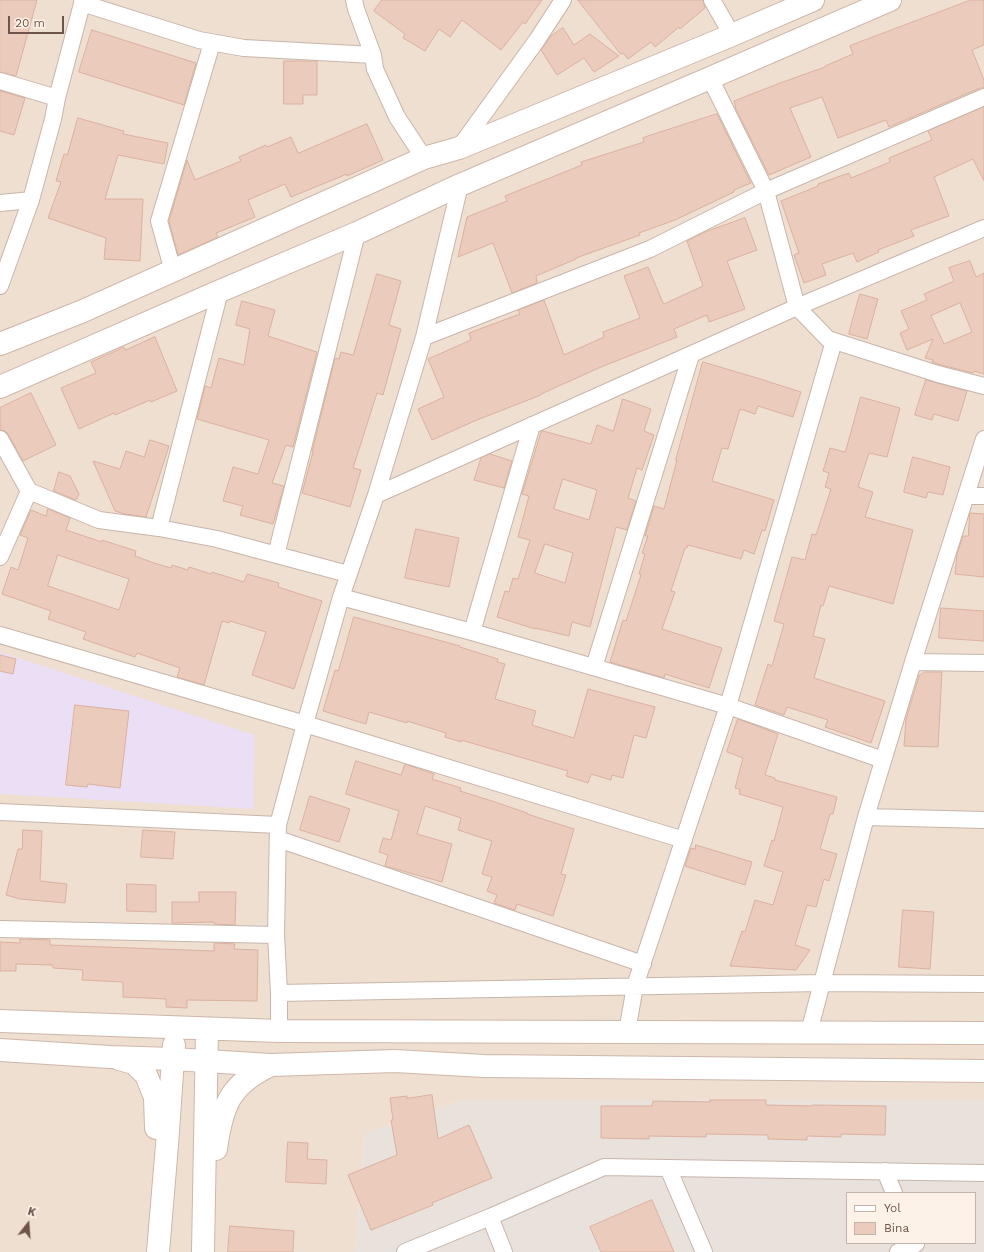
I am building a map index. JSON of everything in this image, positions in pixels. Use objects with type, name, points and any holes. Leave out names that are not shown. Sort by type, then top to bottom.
[{"type":"main road","points":[[0,344],[83,311],[424,158],[459,148],[814,0]]},
{"type":"main road","points":[[0,387],[357,233],[460,185],[890,0]]},
{"type":"main road","points":[[0,1022],[279,1031],[984,1033]]},
{"type":"main road","points":[[158,1252],[175,1028]]},
{"type":"main road","points":[[203,1244],[207,1029]]},
{"type":"main road","points":[[0,1050],[110,1057],[173,1058],[271,1065],[395,1061],[484,1066],[984,1071]]},
{"type":"main road","points":[[110,1057],[134,1062],[146,1075],[155,1097],[160,1229]]},
{"type":"main road","points":[[203,1244],[219,1127],[228,1100],[242,1083],[255,1072],[271,1065]]},
{"type":"street","points":[[354,0],[373,55],[376,69],[397,117],[424,158]]},
{"type":"street","points":[[459,148],[537,40],[563,0]]},
{"type":"street","points":[[712,0],[732,35]]},
{"type":"street","points":[[0,286],[31,200],[83,1],[212,43],[244,48],[373,55]]},
{"type":"street","points":[[173,271],[159,221],[212,43]]},
{"type":"street","points":[[710,78],[766,191],[797,307],[828,339],[938,374],[984,386]]},
{"type":"street","points":[[0,81],[57,98]]},
{"type":"street","points":[[424,337],[650,248],[766,191],[984,97]]},
{"type":"street","points":[[279,1031],[276,935],[278,832],[305,724],[341,597],[376,495],[424,337],[460,185]]},
{"type":"street","points":[[0,202],[31,200]]},
{"type":"street","points":[[376,495],[797,307],[984,228]]},
{"type":"street","points":[[276,555],[357,233]]},
{"type":"street","points":[[159,528],[220,291]]},
{"type":"street","points":[[627,1032],[635,986],[728,706],[834,341]]},
{"type":"street","points":[[594,667],[691,354]]},
{"type":"street","points":[[472,632],[532,425]]},
{"type":"street","points":[[0,438],[29,491],[99,520],[159,528],[217,539],[348,574]]},
{"type":"street","points":[[808,1032],[866,817],[913,662],[984,439]]},
{"type":"street","points":[[0,556],[29,491]]},
{"type":"street","points":[[966,496],[984,496]]},
{"type":"street","points":[[341,597],[472,632],[728,706],[883,760]]},
{"type":"street","points":[[0,634],[305,724],[684,840]]},
{"type":"street","points":[[913,662],[984,663]]},
{"type":"street","points":[[0,812],[278,832],[643,964]]},
{"type":"street","points":[[866,817],[984,820]]},
{"type":"street","points":[[0,929],[276,935]]},
{"type":"street","points":[[279,993],[821,983],[984,984]]},
{"type":"street","points":[[405,1252],[490,1217],[604,1167],[984,1173]]},
{"type":"street","points":[[668,1168],[704,1252]]},
{"type":"street","points":[[885,1171],[894,1192]]},
{"type":"street","points":[[490,1217],[504,1252]]},
{"type":"street","points":[[898,1252],[916,1246]]},
{"type":"shaded area","points":[[0,0],[984,0],[984,1100],[462,1100],[365,1133],[355,1252],[0,1252]]},
{"type":"shaded area","points":[[0,652],[254,735],[253,809],[0,794]]},
{"type":"shaded area","points":[[462,1100],[984,1100],[984,1252],[355,1252],[365,1133]]},
{"type":"building","points":[[0,0],[37,0],[16,76],[0,72]]},
{"type":"building","points":[[382,0],[542,0],[525,24],[523,22],[501,50],[462,20],[450,37],[439,29],[425,51],[403,38],[405,34],[374,11]]},
{"type":"building","points":[[578,0],[703,0],[705,8],[655,47],[651,42],[628,59],[623,53],[621,54]]},
{"type":"building","points":[[971,0],[984,0],[984,45],[972,50],[984,80],[984,88],[980,88],[889,127],[886,120],[838,138],[822,97],[790,108],[811,157],[769,175],[735,107],[734,101],[825,67],[853,54],[850,46]]},
{"type":"building","points":[[563,28],[574,45],[590,34],[619,56],[594,72],[584,58],[557,75],[541,50],[551,36]]},
{"type":"building","points":[[92,30],[196,63],[184,105],[79,72]]},
{"type":"building","points":[[284,61],[317,61],[317,95],[303,95],[303,104],[284,104]]},
{"type":"building","points":[[0,91],[25,98],[14,135],[0,131]]},
{"type":"building","points":[[984,107],[984,181],[973,159],[934,177],[949,216],[911,230],[914,236],[878,250],[879,252],[857,262],[853,253],[822,264],[826,275],[804,283],[794,255],[799,253],[781,201],[818,186],[818,184],[849,173],[851,178],[890,162],[889,158],[932,140],[928,131]]},
{"type":"building","points":[[717,114],[751,183],[675,220],[639,233],[640,235],[576,258],[536,276],[537,283],[512,293],[493,243],[458,257],[467,217],[507,201],[505,196],[582,165],[581,162],[644,142],[643,138]]},
{"type":"building","points":[[78,118],[124,131],[123,134],[168,143],[164,164],[118,155],[105,199],[143,199],[140,261],[104,259],[106,238],[48,218],[61,182],[56,181],[64,154],[67,155]]},
{"type":"building","points":[[367,124],[383,160],[347,176],[347,174],[291,197],[285,184],[248,200],[255,217],[216,233],[218,237],[178,255],[169,221],[187,160],[195,180],[241,161],[239,157],[266,145],[267,147],[291,137],[298,153]]},
{"type":"building","points":[[745,218],[757,250],[727,261],[745,309],[709,322],[707,315],[674,329],[677,337],[601,367],[541,395],[477,420],[432,440],[418,409],[444,397],[428,359],[471,340],[469,333],[520,314],[518,310],[544,300],[564,355],[604,337],[603,332],[640,318],[624,276],[648,267],[664,304],[703,286],[687,241],[705,232]]},
{"type":"building","points":[[970,261],[976,277],[984,273],[984,374],[974,371],[973,373],[941,365],[932,362],[933,360],[925,358],[933,339],[907,350],[900,333],[909,329],[901,311],[927,300],[924,294],[954,281],[949,268]],"holes":[[[960,303],[972,332],[944,344],[931,316]]]},
{"type":"building","points":[[377,274],[401,281],[389,325],[401,329],[383,395],[377,393],[353,468],[361,470],[350,507],[302,493],[335,358],[339,359],[341,352],[353,355]]},
{"type":"building","points":[[860,294],[878,299],[867,339],[849,334]]},
{"type":"building","points":[[242,301],[275,310],[268,336],[317,352],[293,447],[286,445],[272,483],[284,486],[273,524],[240,515],[243,506],[223,501],[233,467],[258,474],[269,440],[197,419],[205,386],[211,388],[219,358],[244,365],[250,329],[236,325]]},
{"type":"building","points":[[155,337],[177,391],[151,402],[150,400],[115,415],[114,413],[79,429],[61,388],[96,373],[91,362],[124,347],[125,350]]},
{"type":"building","points":[[703,362],[801,392],[793,417],[758,406],[755,414],[740,409],[728,449],[722,448],[712,481],[774,500],[765,531],[762,530],[754,554],[744,550],[741,559],[688,545],[687,548],[685,548],[671,591],[675,592],[662,629],[722,648],[709,688],[665,674],[664,678],[610,662],[623,620],[626,621],[641,575],[639,574],[645,554],[642,553],[648,536],[645,536],[654,506],[664,509]]},
{"type":"building","points":[[926,380],[967,391],[958,421],[934,414],[932,420],[915,415]]},
{"type":"building","points":[[31,393],[56,445],[23,461],[8,434],[5,431],[0,430],[0,408]]},
{"type":"building","points":[[861,397],[900,408],[887,457],[869,453],[858,487],[873,492],[865,517],[913,530],[893,604],[829,586],[823,606],[821,605],[813,636],[825,639],[814,678],[885,701],[871,743],[825,727],[828,720],[787,707],[784,715],[755,705],[768,664],[772,666],[784,624],[774,621],[792,557],[805,560],[812,534],[816,535],[831,489],[825,487],[829,473],[823,471],[830,448],[845,452]]},
{"type":"building","points":[[623,399],[651,409],[644,431],[654,435],[642,470],[637,468],[628,498],[636,501],[627,530],[616,527],[590,627],[572,622],[569,636],[535,629],[497,617],[505,591],[509,592],[513,578],[518,579],[530,540],[518,537],[529,496],[522,494],[541,432],[543,431],[591,444],[597,425],[613,431]],"holes":[[[563,479],[597,490],[589,520],[554,509]],[[545,544],[573,553],[565,583],[535,573]]]},
{"type":"building","points":[[150,440],[169,446],[146,517],[115,511],[93,461],[120,469],[126,451],[144,457]]},
{"type":"building","points":[[490,454],[512,461],[504,488],[474,480],[481,458]]},
{"type":"building","points":[[913,457],[950,467],[943,495],[928,492],[926,498],[904,492]]},
{"type":"building","points":[[59,472],[70,476],[79,494],[76,500],[54,491]]},
{"type":"building","points":[[48,509],[70,518],[66,530],[136,551],[135,556],[154,563],[171,568],[172,565],[188,570],[189,567],[211,574],[212,572],[244,582],[247,574],[279,583],[278,587],[322,601],[294,689],[252,675],[266,632],[230,621],[229,623],[222,621],[204,685],[177,677],[180,668],[137,653],[135,657],[83,639],[86,632],[48,619],[51,611],[2,594],[11,567],[18,570],[28,538],[20,535],[31,510],[46,516]],"holes":[[[58,555],[129,579],[119,610],[48,586]]]},
{"type":"building","points":[[970,513],[984,514],[984,577],[955,574],[957,554],[963,536],[968,536]]},
{"type":"building","points":[[416,529],[459,538],[449,587],[405,578]]},
{"type":"building","points":[[941,608],[984,611],[984,641],[939,638]]},
{"type":"building","points":[[354,617],[460,646],[498,659],[497,662],[505,664],[495,699],[536,711],[532,725],[574,738],[588,689],[655,707],[646,738],[634,735],[623,778],[612,775],[611,780],[591,774],[588,783],[566,776],[568,771],[461,740],[461,742],[445,737],[446,733],[407,721],[407,723],[369,712],[366,724],[323,711],[335,670],[338,671]]},
{"type":"building","points":[[0,655],[16,659],[13,674],[0,671]]},
{"type":"building","points":[[925,672],[942,672],[938,747],[904,746],[906,719],[919,676]]},
{"type":"building","points":[[75,705],[129,711],[120,788],[88,784],[87,787],[66,785]]},
{"type":"building","points":[[738,719],[778,734],[765,775],[775,778],[775,780],[837,797],[833,814],[830,814],[820,849],[837,854],[829,881],[824,879],[816,907],[807,905],[795,945],[810,950],[796,970],[730,966],[742,931],[745,932],[755,900],[773,905],[783,872],[764,866],[772,840],[774,841],[783,807],[739,794],[740,789],[735,788],[743,758],[727,752]]},
{"type":"building","points":[[356,761],[401,775],[405,764],[434,774],[432,779],[461,788],[460,791],[574,829],[561,874],[566,875],[553,916],[517,904],[515,910],[494,903],[497,895],[487,891],[492,877],[482,874],[492,841],[458,830],[461,818],[425,806],[417,834],[452,844],[442,882],[385,866],[388,855],[379,852],[383,838],[391,840],[399,811],[346,794]]},
{"type":"building","points":[[310,796],[350,809],[339,842],[300,830]]},
{"type":"building","points":[[23,830],[42,831],[40,881],[67,884],[65,903],[20,899],[6,895],[18,849],[22,849]]},
{"type":"building","points":[[143,830],[175,832],[173,859],[141,857]]},
{"type":"building","points":[[696,845],[752,862],[745,885],[685,866],[691,848],[695,849]]},
{"type":"building","points":[[127,884],[156,885],[156,912],[127,911]]},
{"type":"building","points":[[199,892],[236,892],[235,925],[214,924],[214,922],[172,923],[172,902],[199,902]]},
{"type":"building","points":[[903,910],[934,912],[930,969],[899,967]]},
{"type":"building","points":[[20,939],[50,940],[50,945],[214,951],[214,943],[235,944],[234,949],[258,950],[257,1001],[187,1000],[187,1008],[166,1007],[166,999],[123,997],[123,982],[82,980],[83,970],[53,968],[53,965],[16,964],[16,971],[0,971],[0,942],[20,943]]},
{"type":"building","points":[[432,1095],[438,1139],[469,1125],[492,1178],[432,1203],[433,1205],[371,1230],[348,1175],[397,1155],[391,1120],[393,1120],[390,1098],[407,1096],[407,1098]]},
{"type":"building","points":[[710,1100],[766,1100],[766,1105],[886,1106],[885,1135],[841,1134],[841,1137],[807,1136],[807,1140],[768,1139],[768,1135],[706,1134],[706,1137],[649,1136],[649,1139],[601,1138],[601,1106],[652,1106],[653,1101],[710,1102]]},
{"type":"building","points":[[288,1142],[308,1143],[307,1159],[327,1160],[326,1184],[286,1182]]},
{"type":"building","points":[[652,1200],[674,1252],[601,1252],[590,1227]]},
{"type":"building","points":[[230,1226],[294,1231],[293,1252],[228,1252]]}]
